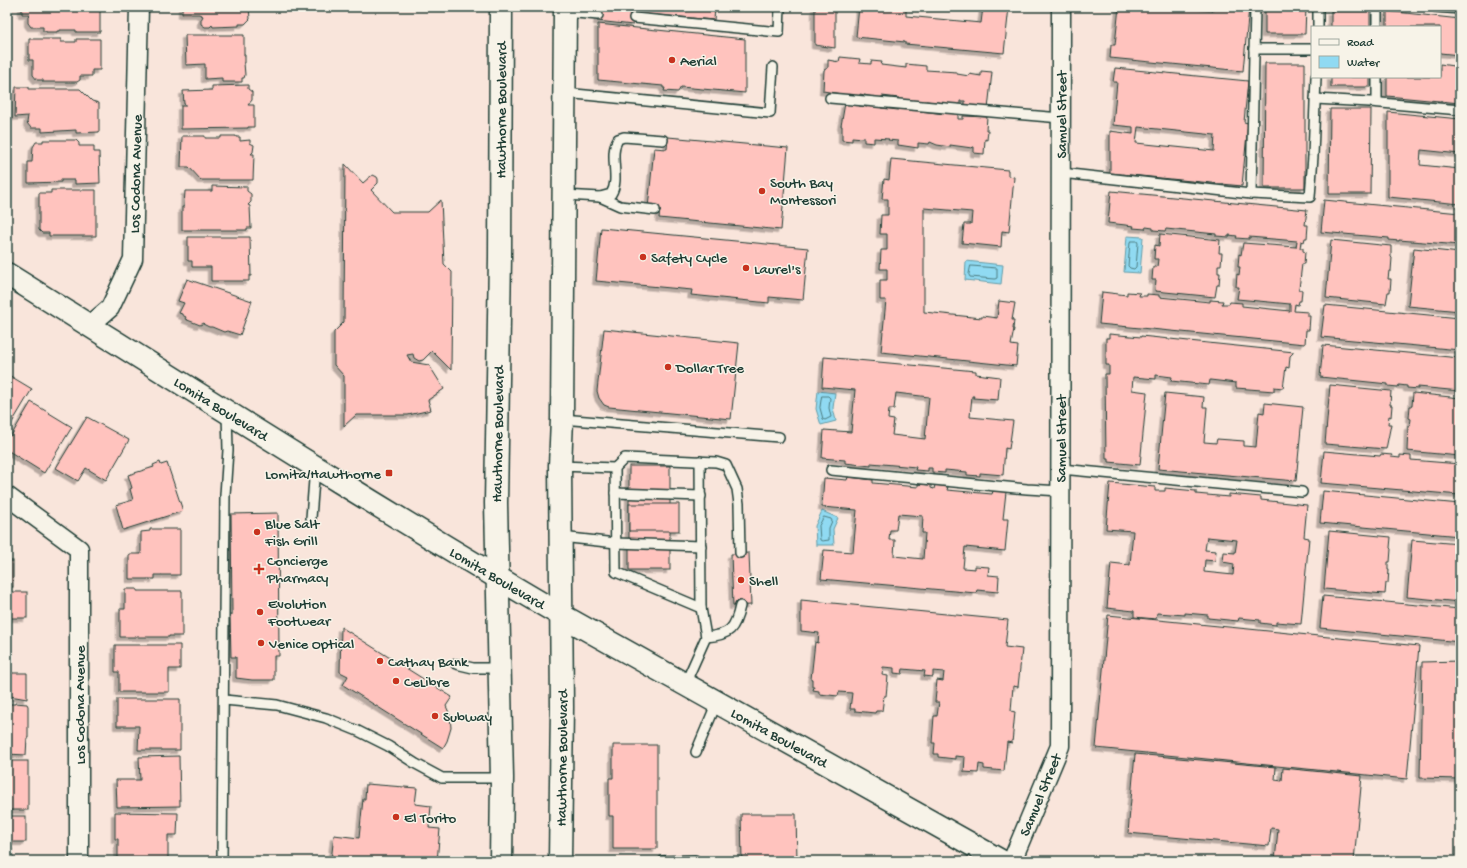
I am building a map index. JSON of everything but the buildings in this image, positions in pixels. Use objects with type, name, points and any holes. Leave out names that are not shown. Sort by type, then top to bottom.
[{"type":"main road","name":"Hawthorne Boulevard","points":[[501,7],[500,257],[496,503],[502,778],[501,861]]},
{"type":"main road","name":"Hawthorne Boulevard","points":[[560,861],[562,707],[560,466],[562,418],[565,9]]},
{"type":"main road","name":"Lomita Boulevard","points":[[7,274],[315,467],[498,578],[561,615],[1001,861]]},
{"type":"street","name":"Los Codona Avenue","points":[[89,326],[110,308],[133,259],[139,7]]},
{"type":"street","name":"Samuel Street","points":[[1012,861],[1060,746],[1062,7]]},
{"type":"street","name":"Los Codona Avenue","points":[[7,496],[79,549],[79,861]]},
{"type":"lane","points":[[634,18],[779,32],[780,7]]},
{"type":"lane","points":[[1251,194],[1255,7]]},
{"type":"lane","points":[[1318,7],[1318,26]]},
{"type":"lane","points":[[1377,7],[1377,26]]},
{"type":"lane","points":[[1436,7],[1460,9]]},
{"type":"lane","points":[[565,9],[598,15]]},
{"type":"lane","points":[[1254,49],[1311,49]]},
{"type":"lane","points":[[565,93],[770,113],[773,67]]},
{"type":"lane","points":[[1061,173],[1251,194],[1310,197],[1314,156],[1316,78]]},
{"type":"lane","points":[[1377,78],[1377,102]]},
{"type":"lane","points":[[830,98],[1061,118]]},
{"type":"lane","points":[[1315,99],[1377,102],[1460,110]]},
{"type":"lane","points":[[564,196],[600,197],[611,194],[614,188],[615,149],[618,139],[624,137],[663,140]]},
{"type":"lane","points":[[600,197],[620,206],[656,210]]},
{"type":"lane","points":[[222,861],[225,495],[228,450],[227,412]]},
{"type":"lane","points":[[562,418],[779,437]]},
{"type":"lane","points":[[701,608],[616,572],[615,468],[625,458],[716,462],[726,465],[733,477],[737,489],[739,504],[740,553]]},
{"type":"lane","points":[[685,684],[706,637],[701,608],[700,461]]},
{"type":"lane","points":[[560,466],[615,468]]},
{"type":"lane","points":[[311,518],[315,467]]},
{"type":"lane","points":[[1061,469],[1302,492]]},
{"type":"lane","points":[[831,470],[1061,491]]},
{"type":"lane","points":[[615,493],[701,496]]},
{"type":"lane","points":[[561,537],[616,542],[701,546]]},
{"type":"lane","points":[[706,637],[721,636],[731,629],[737,619],[740,606]]},
{"type":"lane","points":[[456,664],[473,668],[500,668]]},
{"type":"lane","points":[[224,700],[277,705],[326,718],[358,731],[388,746],[416,764],[442,778],[502,778]]},
{"type":"lane","points":[[696,752],[717,702]]},
{"type":"lane","points":[[663,861],[695,860]]},
{"type":"water","points":[[1127,236],[1143,237],[1140,273],[1124,272]]},
{"type":"water","points":[[966,261],[1003,265],[1001,284],[965,280]]},
{"type":"water","points":[[818,391],[835,393],[833,408],[836,421],[821,425],[816,409]]},
{"type":"water","points":[[822,511],[838,518],[833,529],[834,545],[816,545],[815,526]]},
{"type":"place","name":"Aerial","points":[[672,60]]},
{"type":"place","name":"South Bay Montessori","points":[[762,191]]},
{"type":"place","name":"Safety Cycle","points":[[643,257]]},
{"type":"place","name":"Laurel's","points":[[746,268]]},
{"type":"place","name":"Dollar Tree","points":[[668,367]]},
{"type":"place","name":"Lomita/Hawthorne","points":[[389,473]]},
{"type":"place","name":"Blue Salt Fish Grill","points":[[257,532]]},
{"type":"place","name":"Concierge Pharmacy","points":[[259,569]]},
{"type":"place","name":"Shell","points":[[741,580]]},
{"type":"place","name":"Evolution Footwear","points":[[260,612]]},
{"type":"place","name":"Venice Optical","points":[[261,643]]},
{"type":"place","name":"Cathay Bank","points":[[380,661]]},
{"type":"place","name":"CeLibre","points":[[396,681]]},
{"type":"place","name":"Subway","points":[[435,716]]},
{"type":"place","name":"El Torito","points":[[396,817]]}]
